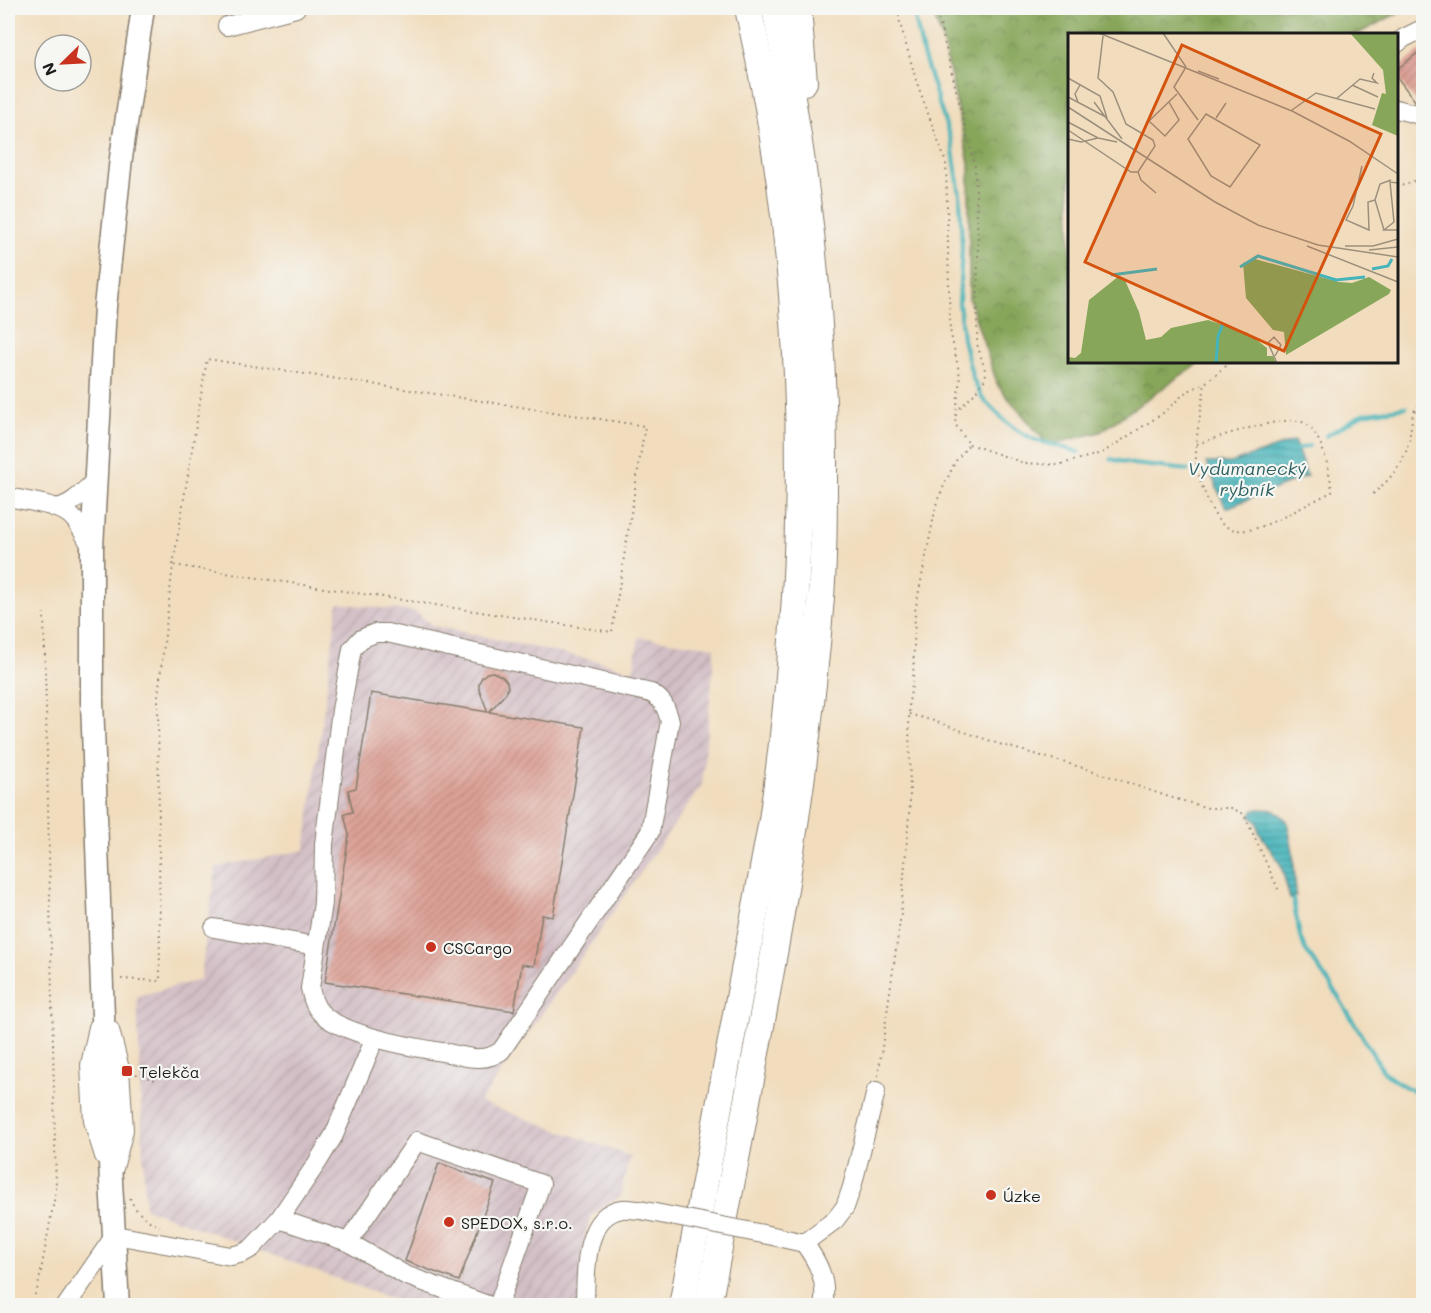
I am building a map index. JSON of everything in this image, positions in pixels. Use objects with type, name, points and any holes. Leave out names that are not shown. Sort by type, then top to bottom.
[{"type":"highway","points":[[736,8],[763,74]]},
{"type":"highway","points":[[682,1305],[772,820],[784,732],[796,600],[800,452],[794,315],[780,181],[763,74],[748,8]]},
{"type":"highway","points":[[708,1305],[790,863],[807,751],[821,595],[824,448],[822,357],[812,235],[799,136],[775,8]]},
{"type":"highway","points":[[798,8],[806,100],[799,136]]},
{"type":"main road","points":[[118,1305],[103,1002],[92,700],[92,548],[106,297],[121,158],[143,8]]},
{"type":"street","points":[[227,26],[296,8]]},
{"type":"street","points":[[1398,43],[1424,28]]},
{"type":"street","points":[[1398,110],[1416,114],[1424,110]]},
{"type":"street","points":[[55,508],[72,501],[95,481]]},
{"type":"street","points":[[8,497],[55,508],[72,517],[92,548]]},
{"type":"street","points":[[375,633],[387,633],[628,687],[661,698],[667,707],[670,721],[650,832],[501,1051],[490,1057],[477,1058],[412,1047],[375,1038],[332,1021],[320,1013],[313,1002],[310,988],[316,946],[323,903],[324,844],[341,710],[352,649],[361,639],[375,633]]},
{"type":"street","points":[[214,928],[316,946]]},
{"type":"street","points":[[66,1305],[115,1235],[231,1256],[252,1248],[279,1219],[334,1135],[375,1038]]},
{"type":"street","points":[[804,1243],[835,1220],[845,1207],[876,1091]]},
{"type":"street","points":[[348,1242],[417,1141],[541,1184],[498,1305]]},
{"type":"street","points":[[585,1305],[591,1236],[599,1222],[609,1214],[621,1209],[640,1210],[804,1243],[817,1261],[824,1279],[823,1305]]},
{"type":"street","points":[[279,1219],[348,1242],[405,1275],[490,1305]]},
{"type":"path","points":[[898,8],[916,80],[946,163],[950,330],[960,376],[955,424],[969,444],[1024,463],[1058,465],[1102,453],[1162,414],[1186,392],[1205,383],[1230,363]]},
{"type":"path","points":[[936,8],[975,167],[978,242],[977,344],[986,373],[985,380],[974,395],[958,410]]},
{"type":"path","points":[[1398,186],[1411,183],[1424,175]]},
{"type":"path","points":[[103,978],[160,981],[158,696],[173,566],[207,359],[645,426],[612,632],[173,566]]},
{"type":"path","points":[[1197,444],[1257,426],[1299,421],[1312,429],[1330,471],[1332,492],[1250,530],[1234,531],[1220,523],[1207,498],[1196,463],[1197,444],[1205,383]]},
{"type":"path","points":[[1373,494],[1389,479],[1401,463],[1408,447],[1413,412],[1424,397]]},
{"type":"path","points":[[876,1091],[901,914],[910,802],[909,702],[913,680],[915,611],[937,501],[955,462],[969,444]]},
{"type":"path","points":[[30,1305],[38,1287],[56,1190],[44,613]]},
{"type":"path","points":[[909,714],[999,744],[1094,771],[1166,796],[1208,808],[1231,808],[1244,814],[1279,891]]},
{"type":"path","points":[[127,1071],[159,1081]]},
{"type":"path","points":[[129,1193],[132,1205],[141,1216],[156,1225],[167,1228]]},
{"type":"shaded area","points":[[221,8],[314,8],[222,17]]},
{"type":"shaded area","points":[[338,603],[416,612],[433,626],[602,662],[633,671],[639,637],[715,647],[702,785],[480,1102],[630,1156],[620,1197],[592,1215],[585,1235],[580,1305],[408,1305],[145,1208],[137,996],[200,980],[216,867],[305,850]]},
{"type":"green space","points":[[931,8],[1407,8],[1360,33],[1068,33],[1068,363],[1199,363],[1100,432],[1048,445],[998,386],[969,299],[969,163],[944,45]]},
{"type":"water","name":"Vydumanecký rybník","points":[[1294,441],[1307,476],[1226,508],[1206,463],[1231,463]]},
{"type":"water","points":[[1258,809],[1275,810],[1287,821],[1293,852],[1296,896],[1293,900],[1290,899],[1281,865],[1259,832],[1257,822],[1250,816]]},
{"type":"building","points":[[1424,48],[1424,94],[1415,101],[1398,79],[1398,68]]},
{"type":"building","points":[[493,672],[503,677],[508,688],[489,712],[584,727],[553,917],[542,915],[534,966],[522,964],[514,1011],[325,982],[349,835],[344,814],[353,812],[348,790],[356,788],[371,693],[488,712],[479,683],[487,673]]},
{"type":"building","name":"SPEDOX, s.r.o.","points":[[439,1163],[495,1183],[459,1281],[405,1261]]},
{"type":"waterway","points":[[913,8],[923,54],[952,144],[960,195],[962,248],[959,302],[963,339],[973,379],[982,398],[1018,431],[1035,440],[1079,452]]},
{"type":"waterway","points":[[1326,436],[1363,414],[1406,407]]},
{"type":"waterway","points":[[1295,450],[1309,446]]},
{"type":"waterway","points":[[1111,459],[1133,464],[1188,470]]},
{"type":"waterway","points":[[1293,900],[1305,949],[1336,993],[1383,1071],[1424,1099]]},
{"type":"place","name":"CSCargo","points":[[431,947]]},
{"type":"place","name":"Telekča","points":[[127,1071]]},
{"type":"place","name":"Úzke","points":[[991,1195]]},
{"type":"place","name":"SPEDOX, s.r.o.","points":[[449,1222]]}]
